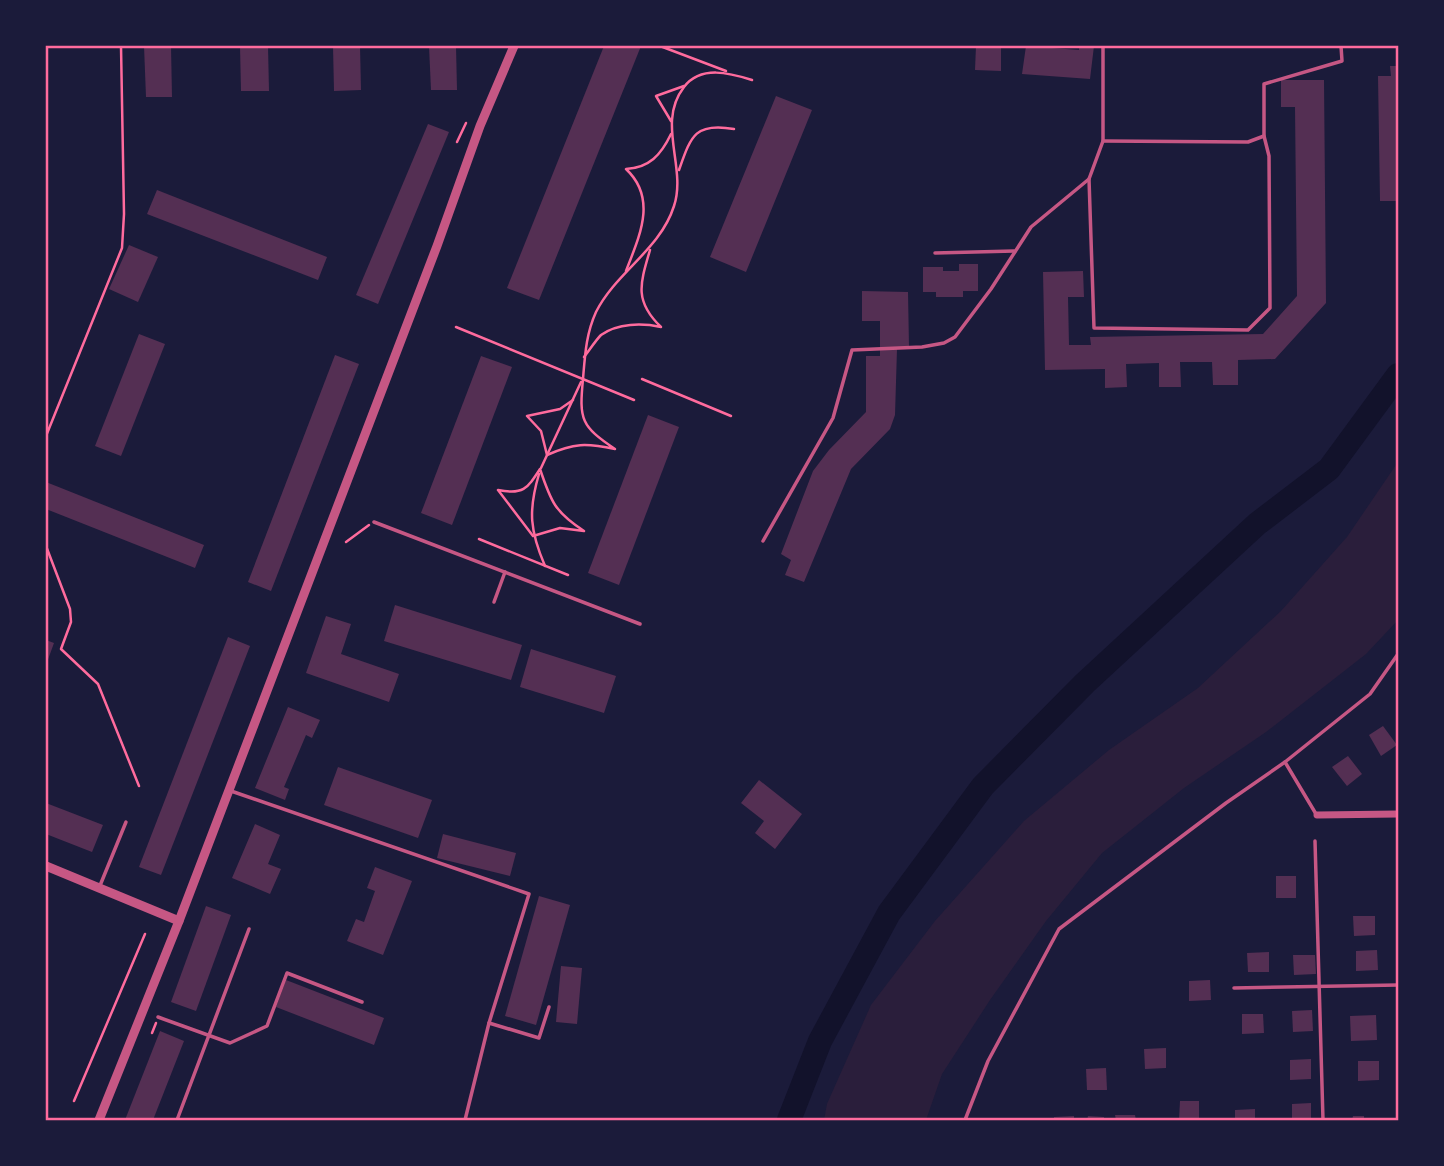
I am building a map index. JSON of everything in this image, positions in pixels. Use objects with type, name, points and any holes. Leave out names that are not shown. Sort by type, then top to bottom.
[{"type":"street","points":[[99,1121],[180,920],[437,246],[480,126],[514,46]]},
{"type":"street","points":[[1317,814],[1398,814]]},
{"type":"street","points":[[46,866],[180,920]]},
{"type":"lane","points":[[1103,46],[1103,141],[1089,179],[1094,328],[1248,330],[1270,308],[1269,156],[1264,136],[1264,83],[1342,61],[1341,46]]},
{"type":"lane","points":[[1103,141],[1248,142],[1264,136]]},
{"type":"lane","points":[[763,541],[833,418],[852,351],[922,347],[944,343],[955,337],[1031,227],[1089,179]]},
{"type":"lane","points":[[935,253],[1014,251]]},
{"type":"lane","points":[[374,522],[640,624]]},
{"type":"lane","points":[[494,602],[505,572]]},
{"type":"lane","points":[[965,1121],[988,1061],[1059,929],[1285,762],[1370,694],[1398,654]]},
{"type":"lane","points":[[1285,762],[1317,814]]},
{"type":"lane","points":[[229,790],[529,894],[489,1023],[465,1121]]},
{"type":"lane","points":[[99,888],[126,822]]},
{"type":"lane","points":[[1315,841],[1323,1121]]},
{"type":"lane","points":[[177,1121],[249,929]]},
{"type":"lane","points":[[158,1017],[230,1043],[267,1026],[287,972],[362,1002]]},
{"type":"lane","points":[[1234,988],[1398,985]]},
{"type":"lane","points":[[489,1023],[539,1038],[549,1007]]},
{"type":"path","points":[[46,436],[122,248],[124,214],[121,46]]},
{"type":"path","points":[[660,46],[752,80]]},
{"type":"path","points":[[671,121],[656,96],[684,86],[699,75],[729,73]]},
{"type":"path","points":[[547,455],[566,446],[579,444],[615,449],[593,435],[587,427],[580,399],[585,342],[606,297],[651,246],[663,230],[673,208],[679,187],[671,121],[684,86]]},
{"type":"path","points":[[457,142],[466,123]]},
{"type":"path","points":[[678,173],[690,139],[703,129],[717,126],[734,129]]},
{"type":"path","points":[[625,275],[640,233],[644,205],[637,180],[626,169],[639,168],[650,163],[664,148],[672,132]]},
{"type":"path","points":[[584,357],[601,336],[618,327],[643,323],[661,327],[647,314],[642,301],[641,286],[651,246]]},
{"type":"path","points":[[456,327],[634,400]]},
{"type":"path","points":[[545,566],[533,536],[498,490],[511,493],[528,486],[540,469],[583,379]]},
{"type":"path","points":[[642,379],[731,416]]},
{"type":"path","points":[[547,455],[541,431],[527,416],[560,409],[573,400]]},
{"type":"path","points":[[533,536],[560,528],[584,531],[563,517],[556,508],[540,469]]},
{"type":"path","points":[[533,536],[531,514],[540,469]]},
{"type":"path","points":[[346,542],[374,522]]},
{"type":"path","points":[[479,540],[568,575]]},
{"type":"path","points":[[46,546],[70,609],[71,622],[61,649],[98,684],[139,786]]},
{"type":"path","points":[[74,1101],[145,934]]},
{"type":"shaded area","points":[[1398,462],[1398,620],[1366,654],[1266,732],[1184,788],[1102,853],[1046,921],[990,1000],[942,1074],[926,1120],[824,1120],[827,1104],[871,1005],[935,921],[1024,821],[1109,750],[1198,688],[1281,611],[1347,537]]},
{"type":"building","points":[[144,46],[171,46],[172,97],[146,97]]},
{"type":"building","points":[[240,46],[268,46],[269,91],[241,91]]},
{"type":"building","points":[[333,46],[360,46],[361,90],[334,91]]},
{"type":"building","points":[[429,46],[456,46],[457,90],[431,90]]},
{"type":"building","points":[[604,46],[641,46],[539,300],[507,288]]},
{"type":"building","points":[[976,46],[1001,46],[1001,71],[975,70]]},
{"type":"building","points":[[1026,46],[1079,50],[1079,46],[1094,46],[1090,79],[1022,74]]},
{"type":"building","points":[[1390,66],[1398,66],[1398,201],[1380,201],[1378,76],[1391,76]]},
{"type":"building","points":[[1281,80],[1324,80],[1326,303],[1275,359],[1238,360],[1238,385],[1213,385],[1212,362],[1180,362],[1181,387],[1159,387],[1159,363],[1126,364],[1127,387],[1105,388],[1105,369],[1045,370],[1043,272],[1083,271],[1084,297],[1068,297],[1069,345],[1091,345],[1090,337],[1263,334],[1297,296],[1295,107],[1281,107]]},
{"type":"building","points":[[776,96],[812,110],[746,272],[710,257]]},
{"type":"building","points":[[428,124],[449,132],[378,304],[356,295]]},
{"type":"building","points":[[157,190],[327,257],[318,280],[147,214]]},
{"type":"building","points":[[129,245],[158,257],[138,302],[109,289]]},
{"type":"building","points":[[959,264],[978,264],[978,291],[963,291],[963,297],[936,297],[936,292],[923,292],[923,267],[943,267],[943,271],[959,271]]},
{"type":"building","points":[[862,291],[908,292],[909,347],[897,349],[895,415],[890,429],[851,469],[804,582],[785,575],[791,560],[781,554],[813,471],[829,450],[866,412],[866,356],[880,356],[880,321],[862,321]]},
{"type":"building","points":[[139,334],[165,344],[121,456],[95,446]]},
{"type":"building","points":[[335,355],[359,364],[271,591],[248,582]]},
{"type":"building","points":[[481,356],[512,367],[452,525],[421,513]]},
{"type":"building","points":[[648,415],[679,427],[619,585],[588,573]]},
{"type":"building","points":[[46,482],[204,545],[195,568],[46,509]]},
{"type":"building","points":[[395,605],[522,645],[511,680],[384,641]]},
{"type":"building","points":[[326,616],[351,624],[341,654],[399,674],[389,702],[306,673]]},
{"type":"building","points":[[228,637],[250,646],[161,875],[139,867]]},
{"type":"building","points":[[46,640],[54,643],[46,665]]},
{"type":"building","points":[[531,649],[616,676],[604,713],[520,687]]},
{"type":"building","points":[[288,707],[320,720],[312,738],[306,735],[284,787],[289,789],[285,800],[255,788]]},
{"type":"building","points":[[1383,726],[1397,745],[1381,756],[1369,735]]},
{"type":"building","points":[[1348,756],[1362,774],[1347,786],[1332,767]]},
{"type":"building","points":[[338,767],[432,800],[418,838],[324,805]]},
{"type":"building","points":[[759,780],[802,814],[775,849],[755,833],[764,821],[741,803]]},
{"type":"building","points":[[46,803],[103,825],[92,852],[46,834]]},
{"type":"building","points":[[255,824],[280,835],[268,864],[281,869],[270,894],[232,878]]},
{"type":"building","points":[[443,834],[516,853],[510,876],[437,858]]},
{"type":"building","points":[[375,867],[412,881],[383,955],[347,941],[356,919],[364,922],[375,891],[367,888]]},
{"type":"building","points":[[1276,876],[1296,876],[1296,898],[1276,898]]},
{"type":"building","points":[[539,896],[570,905],[536,1025],[505,1016]]},
{"type":"building","points":[[206,906],[231,915],[196,1011],[171,1002]]},
{"type":"building","points":[[1353,916],[1375,916],[1375,935],[1354,936]]},
{"type":"building","points":[[1377,950],[1378,970],[1356,971],[1356,951]]},
{"type":"building","points":[[1269,952],[1269,972],[1248,972],[1247,953]]},
{"type":"building","points":[[1293,955],[1315,955],[1316,974],[1294,975]]},
{"type":"building","points":[[561,966],[582,968],[577,1024],[556,1022]]},
{"type":"building","points":[[286,980],[384,1018],[374,1045],[276,1007]]},
{"type":"building","points":[[1210,980],[1211,1000],[1189,1001],[1189,981]]},
{"type":"building","points":[[1312,1010],[1313,1031],[1293,1032],[1292,1011]]},
{"type":"building","points":[[1242,1014],[1263,1014],[1264,1033],[1242,1034]]},
{"type":"building","points":[[1376,1015],[1377,1040],[1351,1041],[1350,1016]]},
{"type":"building","points":[[160,1031],[184,1041],[153,1120],[125,1120]]},
{"type":"building","points":[[1166,1048],[1166,1068],[1145,1069],[1144,1049]]},
{"type":"building","points":[[1311,1059],[1311,1079],[1290,1080],[1290,1060]]},
{"type":"building","points":[[1358,1061],[1379,1061],[1379,1080],[1358,1081]]},
{"type":"building","points":[[1106,1068],[1107,1090],[1087,1090],[1086,1069]]},
{"type":"building","points":[[1180,1101],[1199,1101],[1199,1120],[1179,1120]]},
{"type":"building","points":[[1311,1103],[1311,1120],[1292,1120],[1292,1104]]},
{"type":"building","points":[[1255,1109],[1255,1120],[1235,1120],[1235,1110]]},
{"type":"building","points":[[1115,1115],[1135,1115],[1136,1120],[1116,1120]]},
{"type":"building","points":[[1074,1116],[1074,1120],[1054,1120],[1054,1117]]},
{"type":"building","points":[[1088,1116],[1104,1117],[1104,1120],[1087,1120]]},
{"type":"building","points":[[1353,1116],[1364,1116],[1364,1120],[1352,1120]]},
{"type":"waterway","points":[[789,1120],[820,1041],[889,913],[983,786],[1085,683],[1257,524],[1329,469],[1398,375]]}]
